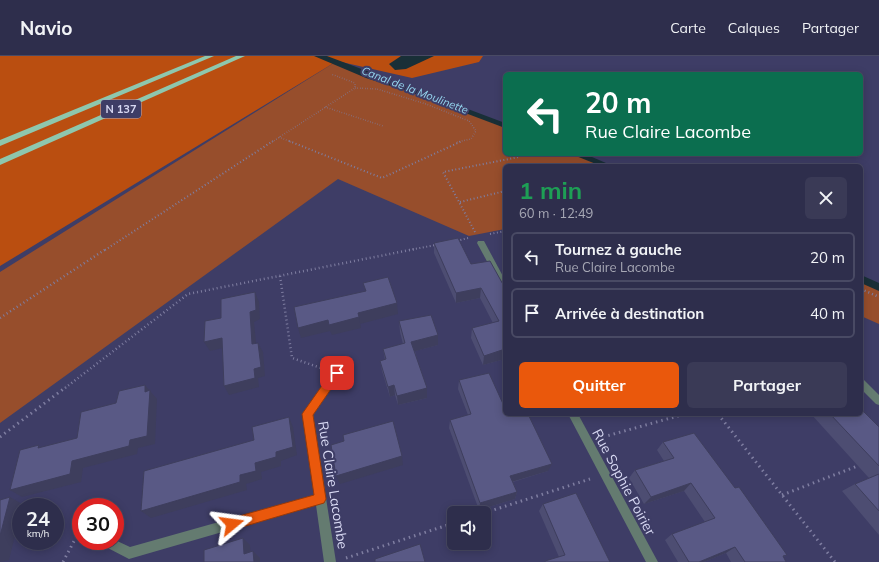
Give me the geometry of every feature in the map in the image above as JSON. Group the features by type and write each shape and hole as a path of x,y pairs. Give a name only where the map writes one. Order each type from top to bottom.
{"highway":[{"name":"N 137","path":"0,142 212,56"},
{"name":"N 137","path":"0,162 242,56"}],"street":[{"path":"479,240 503,283"},
{"name":"Rue Claire Lacombe","path":"335,561 320,499 308,414 337,373"},
{"path":"863,385 879,400"},
{"name":"Rue Sophie Poirier","path":"574,416 604,475 652,562"},
{"path":"123,550 129,553 320,499"}],"path":[{"path":"331,74 355,83 355,88"},
{"path":"0,318 325,107 355,88 377,89 426,104 469,121 476,131 471,139 456,142 382,178 279,137"},
{"path":"325,107 383,126"},
{"path":"479,240 443,172 519,157"},
{"path":"460,202 503,191"},
{"path":"455,241 479,240 503,232"},
{"path":"0,437 188,294 439,244"},
{"path":"280,276 292,358 337,373"},
{"path":"863,290 879,297"},
{"path":"587,442 678,416"},
{"path":"720,416 835,562"},
{"path":"782,495 864,464"},
{"path":"491,511 604,475"},
{"path":"335,561 447,525"},
{"path":"63,562 72,545"}],"shaded area":[{"path":"0,56 483,56 479,62 412,78 337,61 0,266"},
{"path":"337,61 503,123 503,156 584,156 603,164 503,164 503,229 469,236 338,179 0,423 0,272"},
{"path":"863,279 879,286 879,324 863,317"}],"water":[{"name":"Canal de la Moulinette","path":"314,56 327,56 503,122 503,127 415,94 366,78"},
{"path":"401,56 434,56 406,69 395,70 389,64"},
{"path":"576,156 590,156 608,164 596,164"},
{"path":"863,276 879,283 879,291 863,284"}],"building":[{"path":"458,238 471,264 490,261 503,284 503,350 484,356 472,328 499,321 481,288 456,293 434,243"},
{"path":"388,277 397,303 358,313 359,317 329,325 328,320 298,328 294,307 366,291 363,283"},
{"path":"255,292 256,310 250,312 252,344 258,343 261,367 254,369 255,378 224,386 222,338 204,342 205,321 221,318 221,299"},
{"path":"431,315 438,335 411,342 427,388 397,396 394,385 388,387 380,361 386,359 383,349 405,343 399,321"},
{"path":"489,373 503,404 503,416 529,416 552,464 510,476 517,492 480,503 450,420 471,414 459,380"},
{"path":"145,385 145,392 150,390 147,436 130,440 129,446 72,461 70,474 10,490 20,450 39,445 38,448 77,438 81,412 116,403 119,391"},
{"path":"863,411 879,427 879,466 832,416 863,416"},
{"path":"289,417 293,447 276,452 276,457 255,463 256,471 240,475 240,482 141,511 144,471 254,440 252,427"},
{"path":"393,421 402,456 336,476 331,445 344,441 343,435"},
{"path":"694,433 735,488 739,487 787,555 783,556 786,562 745,562 735,547 699,562 689,562 672,534 715,518 691,483 651,497 635,470 674,458 663,442"},
{"path":"879,474 879,511 855,484"},
{"path":"576,493 610,562 545,562 565,555 543,504"},
{"path":"10,497 0,536 0,500"},
{"path":"243,538 244,554 253,551 254,562 204,562 204,550"},
{"path":"420,544 425,562 375,562 375,559"}],"route":[{"path":"232,524 320,499 308,414 337,373"}]}
